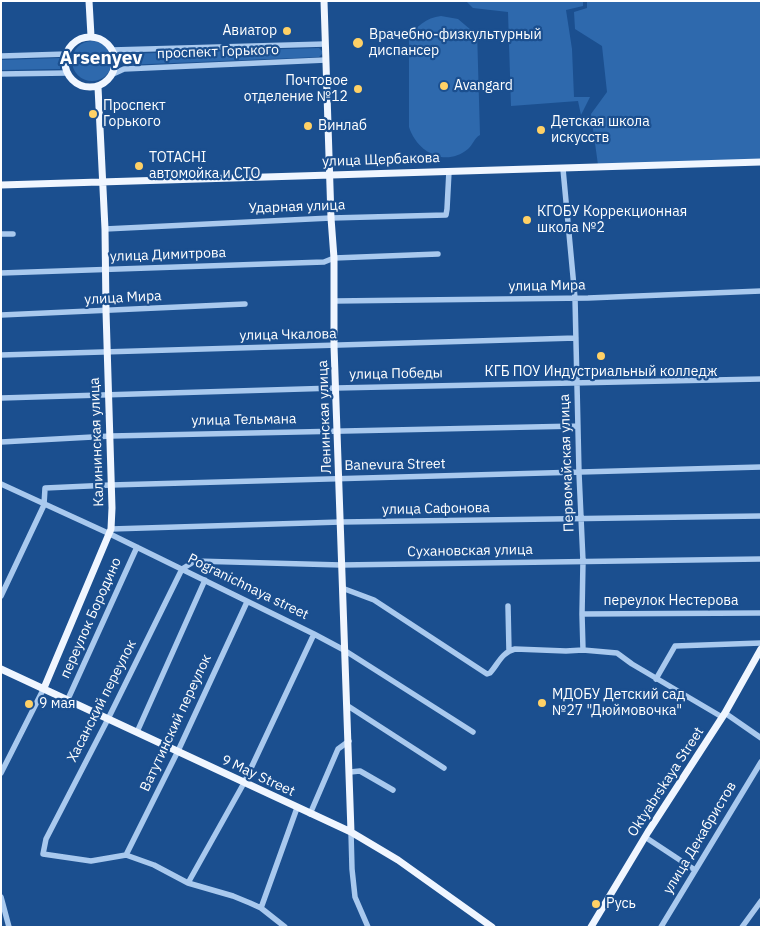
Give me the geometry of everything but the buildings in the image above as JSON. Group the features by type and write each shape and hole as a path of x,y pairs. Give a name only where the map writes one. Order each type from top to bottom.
{"main road":[{"path":"89,1 91,36"},
{"name":"Ленинская улица","path":"324,1 329,175 334,258 334,346 351,832"},
{"path":"98,87 80,85 74,82 67,73 65,64 66,54 76,42 91,36 109,44 115,56 116,65 113,74"},
{"name":"проспект Горького","path":"98,87 113,74"},
{"name":"Калининская улица","path":"44,688 110,531 112,508 111,436 105,228 98,87"},
{"name":"улица Щербакова","path":"1,184 761,162"},
{"name":"Oktyabrskaya Street","path":"591,927 645,837 723,715 761,649"},
{"name":"9 May Street","path":"1,669 351,832 398,860 492,927"}],"street":[{"name":"проспект Горького","path":"112,50 325,44"},
{"path":"1,56 66,54"},
{"name":"проспект Горького","path":"113,74 124,69 326,60"},
{"path":"1,74 67,73"},
{"name":"Первомайская улица","path":"563,169 575,298 583,561 583,650"},
{"name":"Ударная улица","path":"105,228 446,215 448,209 449,171"},
{"path":"1,234 13,234"},
{"name":"улица Димитрова","path":"1,273 324,262 334,258 438,254"},
{"name":"улица Мира","path":"334,301 575,298 761,291"},
{"name":"улица Мира","path":"1,315 106,312 245,304"},
{"name":"улица Чкалова","path":"1,355 576,338"},
{"name":"улица Победы","path":"1,398 336,388 761,379"},
{"name":"улица Тельмана","path":"1,442 111,436 578,426"},
{"name":"Banevura Street","path":"44,505 45,488 761,467"},
{"name":"Pogranichnaya street","path":"1,484 44,505 110,531 137,547 314,634 344,650 473,732"},
{"path":"1,596 44,505"},
{"name":"улица Сафонова","path":"110,531 341,522 761,516"},
{"name":"переулок Бородино","path":"68,700 137,547"},
{"name":"Сухановская улица","path":"182,568 195,561 341,566 761,559"},
{"name":"Хасанский переулок","path":"126,854 91,861 43,854 46,839 182,568"},
{"path":"137,732 205,580"},
{"path":"342,588 374,600 487,674 490,673 509,650 515,649 583,650 618,653 656,678 761,738"},
{"name":"Ватутинский переулок","path":"126,854 178,751 247,602"},
{"path":"508,606 509,650"},
{"name":"переулок Нестерова","path":"582,614 761,612"},
{"path":"188,883 244,783 314,634"},
{"path":"656,678 675,646 761,644"},
{"name":"Калининская улица","path":"1,773 44,688"},
{"path":"348,706 444,768"},
{"path":"310,814 338,749 349,741"},
{"name":"улица Декабристов","path":"661,927 761,762"},
{"path":"350,772 360,771 393,790"},
{"path":"261,908 297,808"},
{"path":"351,832 351,861 355,897 368,927"},
{"path":"645,837 695,870"},
{"path":"126,854 188,883 233,896 261,908 285,927"},
{"path":"1,897 9,927"},
{"path":"742,927 761,901"}],"shaded area":[{"path":"466,1 583,1 583,6 566,10 572,49 574,97 590,97 581,115 578,101 511,106 508,12 473,8"},
{"path":"587,1 761,1 761,161 598,165 591,114 607,92 602,46 575,29 574,12 587,8"},
{"name":"Avangard","path":"441,16 458,19 471,30 477,30 480,135 468,149 459,155 450,157 441,157 425,150 418,144 409,127 409,39 422,23"},
{"path":"92,41 106,47 112,61 106,75 92,81 78,75 72,61 78,47"},
{"path":"319,48 322,54 319,57 125,65 121,61 121,57 125,54"},
{"path":"60,58 60,69 1,70 1,60"}],"place":[{"name":"Авиатор","path":"287,31"},
{"name":"Врачебно-физкультурный диспансер","path":"358,43"},
{"name":"Avangard","path":"444,86"},
{"name":"Почтовое отделение №12","path":"358,89"},
{"name":"Проспект Горького","path":"93,114"},
{"name":"Винлаб","path":"308,126"},
{"name":"Детская школа искусств","path":"541,130"},
{"name":"TOTACHI автомойка и СТО","path":"139,166"},
{"name":"КГОБУ Коррекционная школа №2","path":"527,220"},
{"name":"КГБ ПОУ Индустриальный колледж","path":"601,356"},
{"name":"МДОБУ Детский сад №27 \"Дюймовочка\"","path":"542,703"},
{"name":"9 мая","path":"29,704"},
{"name":"Русь","path":"596,904"}],"district":[{"name":"Arsenyev","path":"101,59"}]}
